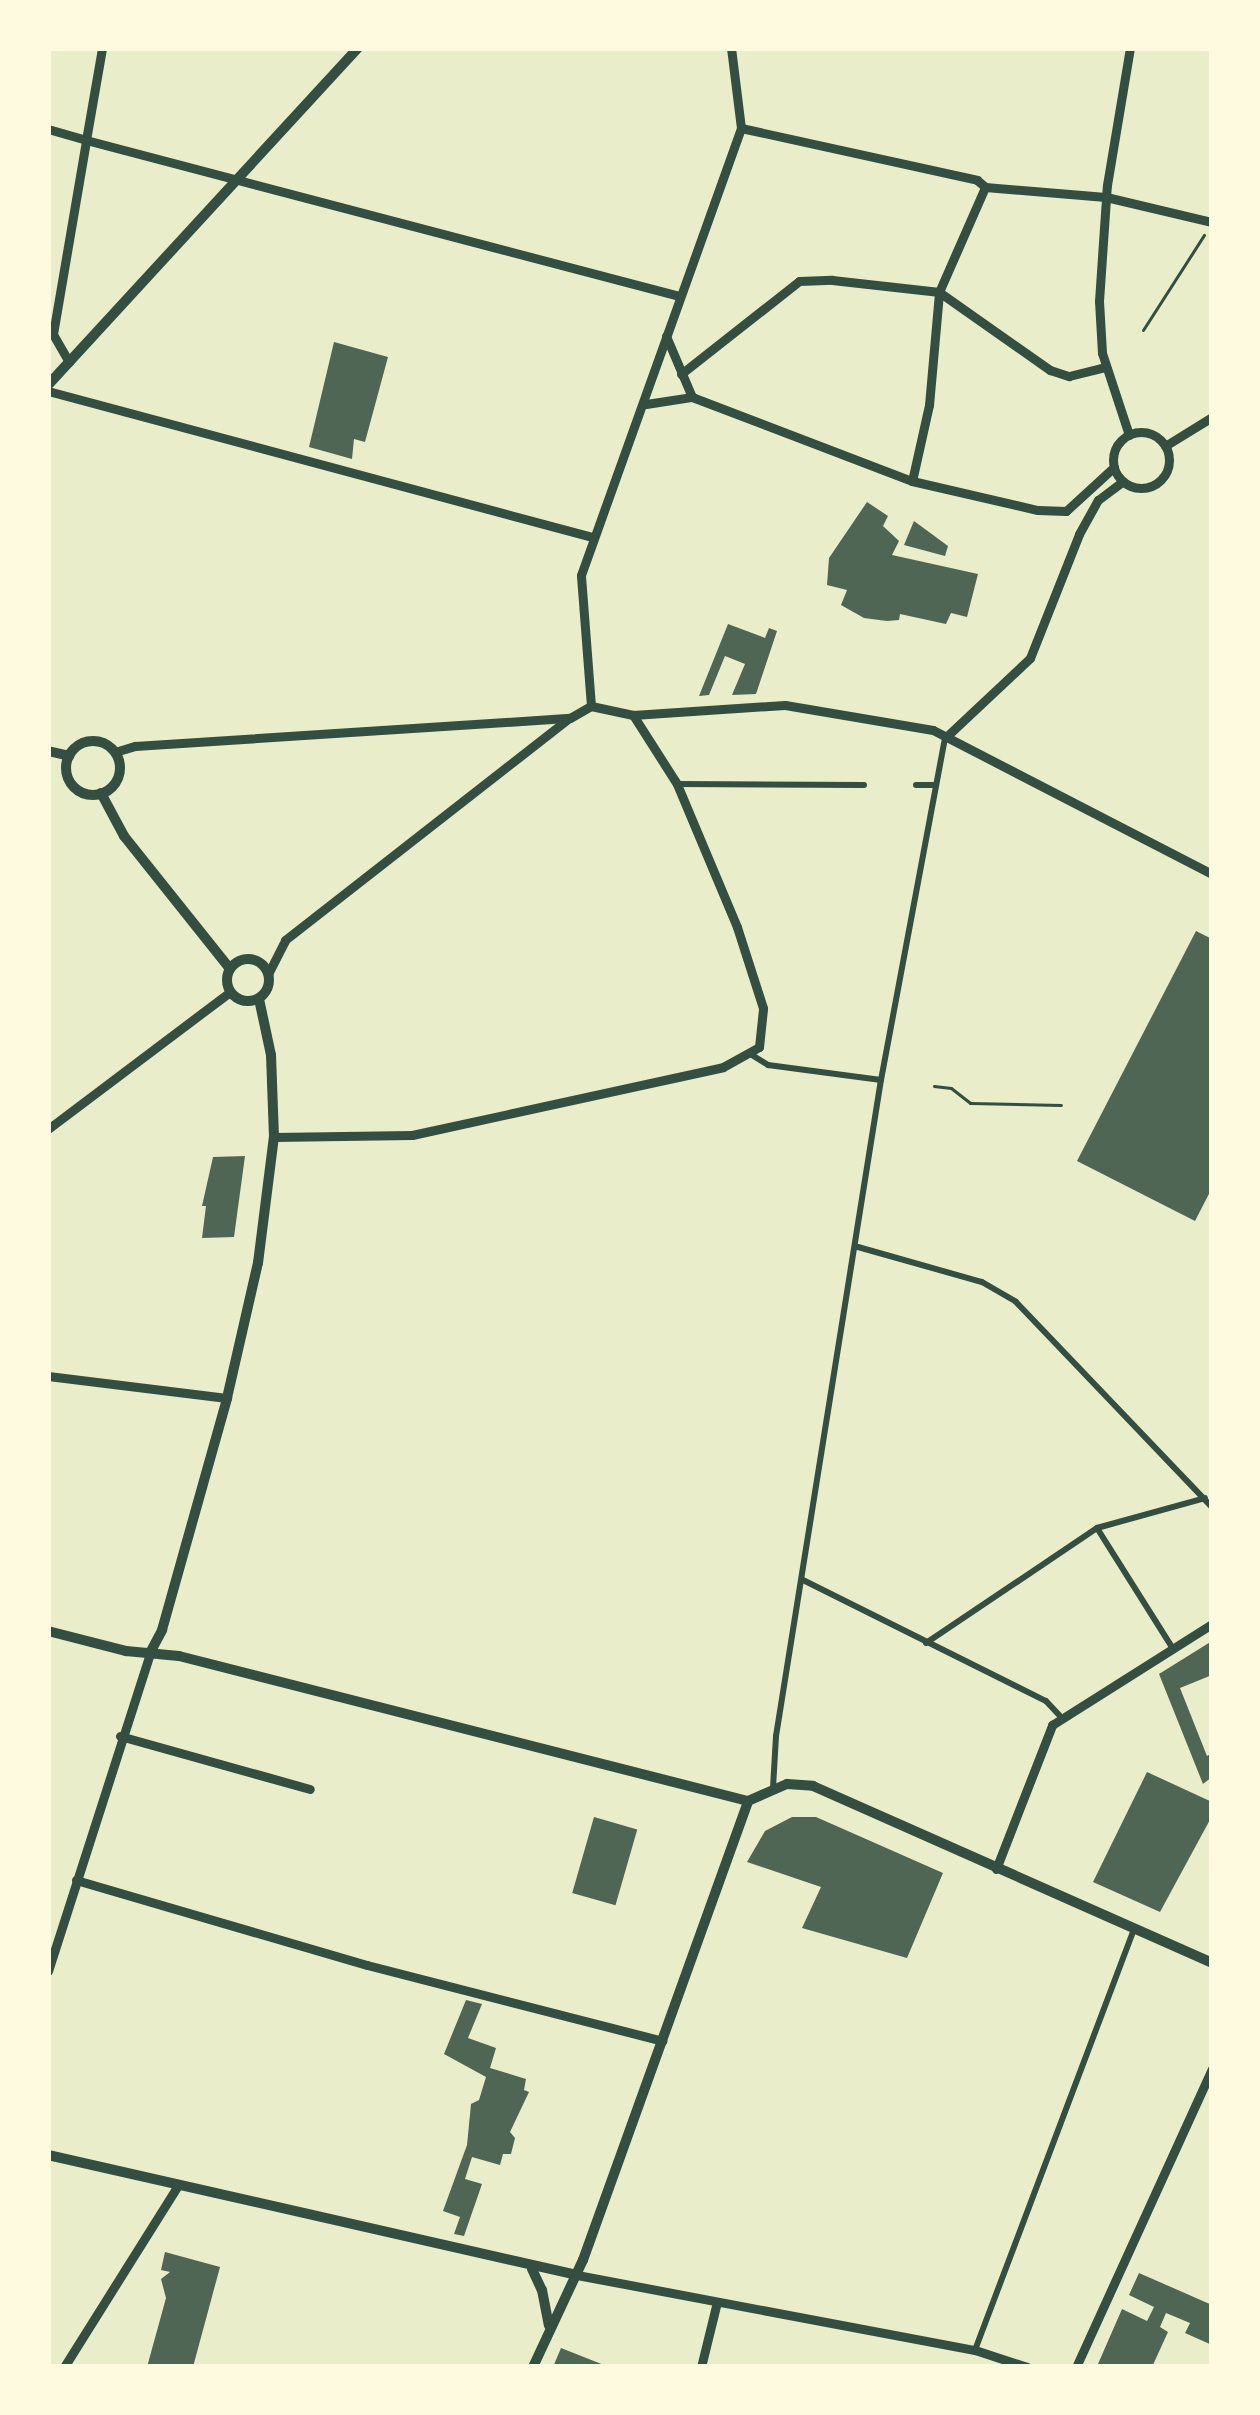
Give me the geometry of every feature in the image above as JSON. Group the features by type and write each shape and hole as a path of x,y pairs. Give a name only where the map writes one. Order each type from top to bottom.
{"street":[{"path":"69,362 53,334 102,48"},
{"path":"358,48 48,388 592,538"},
{"path":"591,706 580,584 628,431 646,404 679,296 741,128 731,48"},
{"path":"1130,48 1106,197 1099,301 1106,367 1130,435"},
{"path":"741,128 977,180 986,187 1106,197 1212,223"},
{"path":"48,129 212,177 235,178 679,296"},
{"path":"912,482 924,432 939,292 986,187"},
{"path":"681,374 799,281 939,292 1050,370 1069,376 1106,367"},
{"path":"666,335 692,397"},
{"path":"646,404 692,397 912,482 1037,510 1066,511 1114,467 1118,444 1130,435 1153,435 1166,446 1169,462 1157,483 1140,488 1123,481 1114,467"},
{"path":"1166,446 1212,417"},
{"path":"773,1788 776,1736 858,1247 881,1080 946,736 1030,658 1079,534 1098,500 1123,481"},
{"path":"1066,511 1079,534"},
{"path":"48,1971 120,1736 162,1630 254,1283 274,1137 271,1055 259,999 286,940 591,706 633,715 785,705 946,736 1212,874"},
{"path":"274,1137 412,1136 723,1066 752,1055 764,1033 763,1008 737,927 676,784 633,715"},
{"path":"115,752 134,746 570,718"},
{"path":"87,742 103,743 115,752 118,776 101,793 84,792 70,781 69,756 87,742"},
{"path":"48,751 69,756"},
{"path":"676,784 865,785"},
{"path":"916,785 934,785"},
{"path":"101,793 124,836 230,969 230,992"},
{"path":"230,969 254,960 268,974"},
{"path":"230,992 240,1000 259,999"},
{"path":"48,1129 230,992"},
{"path":"752,1055 768,1065 881,1080"},
{"path":"48,1107 59,1120"},
{"path":"858,1247 982,1282 1016,1302 1212,1507"},
{"path":"48,1376 227,1398"},
{"path":"926,1643 1097,1528 1204,1498"},
{"path":"1097,1528 1173,1648"},
{"path":"803,1580 1046,1701 1062,1718"},
{"path":"996,1869 1046,1733 1062,1718 1212,1624"},
{"path":"48,1631 126,1651 151,1651 748,1801 773,1788 800,1782 1212,1963"},
{"path":"120,1736 310,1789"},
{"path":"533,2367 577,2275 748,1801"},
{"path":"76,1880 367,1965 662,2042"},
{"path":"975,2350 1134,1929"},
{"path":"1076,2367 1212,2069"},
{"path":"48,2155 531,2269 975,2350 1027,2367"},
{"path":"64,2367 177,2187"},
{"path":"531,2269 542,2290 549,2329"},
{"path":"701,2367 717,2302"}],"path":[{"path":"1143,330 1212,223"},
{"path":"934,1086 951,1088 970,1103 1061,1105"}],"building":[{"path":"334,342 388,357 365,442 354,439 352,459 309,447"},
{"path":"867,502 888,516 883,526 899,541 892,555 978,574 967,617 951,613 946,624 900,614 899,620 887,621 864,618 841,605 847,590 827,585 829,558"},
{"path":"914,521 948,546 945,556 904,545"},
{"path":"728,624 765,638 769,628 777,631 756,694 732,695 745,664 725,656 709,695 699,696"},
{"path":"1196,931 1212,939 1212,1188 1195,1221 1077,1161"},
{"path":"245,1156 234,1237 202,1238 206,1206 202,1206 213,1157"},
{"path":"1212,1641 1212,1675 1180,1688 1207,1756 1212,1753 1212,1777 1203,1784 1159,1674"},
{"path":"1147,1772 1212,1802 1212,1816 1160,1912 1093,1882"},
{"path":"594,1817 637,1829 615,1905 572,1893"},
{"path":"792,1817 816,1817 943,1873 907,1958 802,1928 821,1887 747,1862 765,1831"},
{"path":"466,2000 482,2004 468,2038 496,2048 490,2068 526,2079 524,2090 529,2092 510,2132 515,2138 511,2154 503,2154 500,2165 472,2157 465,2179 482,2184 464,2236 454,2234 460,2217 443,2211 467,2145 471,2104 479,2100 486,2077 444,2054"},
{"path":"165,2252 220,2267 193,2367 147,2367 166,2298 161,2279 170,2272 161,2270"},
{"path":"1139,2273 1212,2305 1212,2345 1185,2333 1190,2323 1166,2313 1160,2327 1168,2332 1152,2367 1098,2364 1122,2309 1147,2321 1154,2307 1129,2295"},
{"path":"561,2348 609,2367 553,2367"}]}
